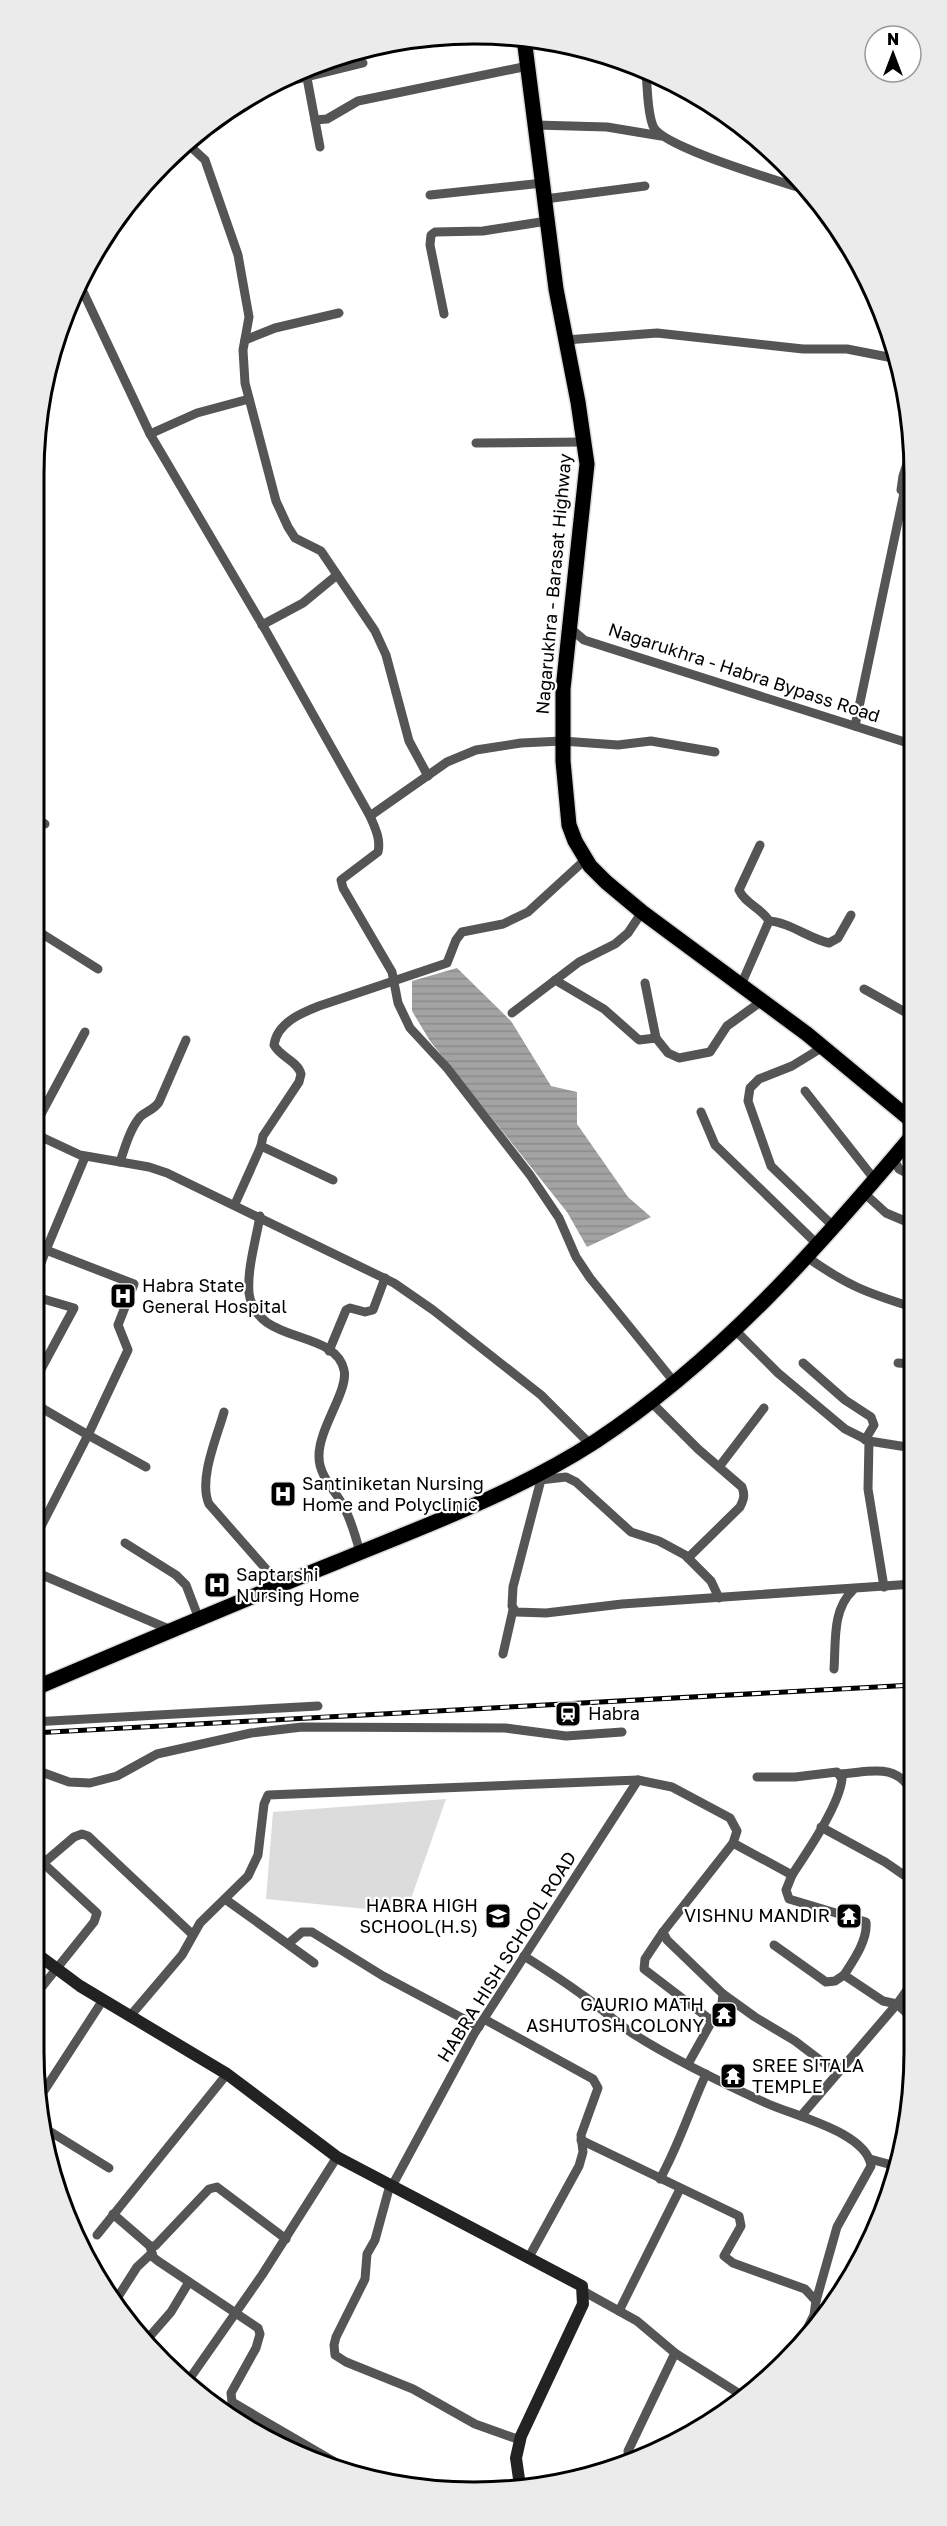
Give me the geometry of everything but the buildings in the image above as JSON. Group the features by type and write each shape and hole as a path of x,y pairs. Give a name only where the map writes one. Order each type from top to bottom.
{"main road":[{"name":"Nagarukhra - Barasat Highway","path":"525,46 548,221 587,464 563,689 562,741 569,825 586,860 606,882 642,912 762,1000 904,1114"},
{"path":"44,1684 542,1476 591,1444 675,1383 807,1257 904,1145"},
{"path":"44,1960 103,2000 227,2074 337,2157 582,2286 583,2304 520,2440 516,2458 519,2480"}],"street":[{"path":"302,79 363,63"},
{"path":"315,120 327,119 358,100 528,66"},
{"path":"307,78 320,147"},
{"path":"647,80 653,126 663,137"},
{"path":"535,125 607,127 663,137 690,150 793,185"},
{"path":"192,148 205,160 238,255 249,317 243,350 245,383 276,501 288,527 296,538 321,551 375,631 386,655 409,741 428,776"},
{"path":"430,195 543,183"},
{"path":"545,199 645,186"},
{"path":"444,314 430,244 431,235 435,232 483,231 548,221"},
{"path":"84,292 150,434 370,816 380,845 378,852 341,880 343,888 392,972 398,1003 410,1028 447,1068 515,1156 559,1218 576,1257 590,1278 675,1383"},
{"path":"245,340 275,328 339,313"},
{"path":"566,340 657,333 803,349 848,349 887,357"},
{"path":"150,434 197,413 249,399"},
{"path":"476,443 584,442"},
{"path":"904,475 901,485 901,490 904,492"},
{"path":"855,726 904,507"},
{"path":"262,625 303,603 337,575"},
{"path":"569,635 584,640"},
{"name":"Nagarukhra - Habra Bypass Road","path":"569,635 904,742"},
{"path":"370,816 458,756 476,750 521,743 562,741 618,745 651,741 715,752"},
{"path":"760,845 739,890 742,897 762,912 769,921 777,922 806,936 829,943 838,938 851,915"},
{"path":"235,1204 261,1146 263,1136 299,1082 301,1074 297,1065 277,1051 274,1045 279,1031 300,1014 447,963 456,940 462,932 503,924 528,912 586,860"},
{"path":"512,1013 579,962 622,938 642,912"},
{"path":"741,985 769,921"},
{"path":"44,935 98,969"},
{"path":"555,980 604,1009 639,1040 656,1038"},
{"path":"645,983 656,1038 668,1053 679,1058 710,1052 727,1026 762,1000"},
{"path":"864,989 904,1012"},
{"path":"44,1110 85,1032"},
{"path":"120,1162 129,1137 141,1116 154,1109 159,1102 186,1040"},
{"path":"822,1047 792,1066 759,1079 750,1088 748,1101 771,1166 834,1227"},
{"path":"805,1091 875,1180"},
{"path":"701,1112 715,1145 818,1245"},
{"path":"44,1136 85,1157 167,1173 385,1278 433,1310 515,1374 541,1395 591,1444"},
{"path":"261,1146 333,1180"},
{"path":"44,1255 85,1157"},
{"path":"893,1158 899,1169 904,1172"},
{"path":"864,1193 886,1213 904,1221"},
{"path":"260,1216 250,1277 252,1303 257,1312 273,1328 321,1345 341,1361 345,1371 322,1434 319,1459 322,1473 346,1512 360,1552"},
{"path":"44,1521 128,1350 118,1325 134,1284 46,1250"},
{"path":"807,1257 834,1276 862,1291 904,1304"},
{"path":"330,1351 346,1310 350,1308 365,1312 373,1310 385,1278"},
{"path":"44,1299 74,1308 44,1364"},
{"path":"734,1329 778,1373 845,1429 867,1440 904,1446"},
{"path":"803,1363 845,1400 871,1417 874,1425 867,1440 868,1489 884,1587"},
{"path":"898,1363 904,1363"},
{"path":"651,1402 698,1449 742,1487 743,1501 688,1558"},
{"path":"719,1467 764,1407"},
{"path":"44,1409 146,1467"},
{"path":"224,1412 204,1481 205,1496 209,1504 280,1585"},
{"path":"503,1654 513,1610 513,1587 542,1476 569,1478 630,1532 659,1541 688,1558 711,1581 720,1598"},
{"path":"125,1543 176,1575 186,1585 199,1619"},
{"path":"44,1576 172,1630"},
{"path":"513,1610 530,1614 546,1613 622,1604 904,1585"},
{"path":"834,1669 838,1609 845,1597 853,1590"},
{"path":"44,1721 318,1706"},
{"path":"44,1773 69,1782 90,1783 117,1776 157,1754 251,1733 302,1727 505,1728 566,1736 622,1732"},
{"path":"757,1777 881,1772 896,1773 904,1780"},
{"path":"774,1945 826,1982 835,1981 844,1975 867,1928 866,1922 789,1899 786,1890 792,1875 841,1788 840,1774"},
{"path":"131,2016 182,1955 200,1923 248,1876 255,1863 264,1804 268,1795 638,1780 667,1784 730,1818 737,1831 733,1843 663,1932 645,1959 644,1969 712,2021"},
{"name":"HABRA HISH SCHOOL ROAD","path":"520,2440 475,2424 413,2389 346,2362 335,2355 333,2345 365,2279 367,2254 375,2240 391,2185 481,2023 638,1780"},
{"path":"821,1827 885,1862 904,1875"},
{"path":"44,1862 74,1837 82,1834 88,1836 192,1934"},
{"path":"733,1843 792,1875"},
{"path":"44,1864 97,1913 94,1922 44,1983"},
{"path":"225,1899 314,1964"},
{"path":"288,1944 302,1932 312,1932 383,1976 596,2082 597,2093 581,2140 583,2152 579,2166 528,2257"},
{"path":"663,1932 667,1940 723,1994 795,2041 837,2073"},
{"path":"524,1956 583,1995 630,2031 688,2064 768,2104 849,2138 862,2147 870,2159 869,2174 837,2228 814,2316"},
{"path":"844,1975 883,2001 897,2004 904,2011"},
{"path":"688,2064 723,2001 723,1994"},
{"path":"801,2116 904,1994"},
{"path":"45,2089 103,2000"},
{"path":"97,2235 227,2074"},
{"path":"660,2179 677,2148 693,2102 706,2074"},
{"path":"51,2132 109,2168"},
{"path":"581,2140 739,2216 741,2226 724,2252 726,2260 805,2289 816,2301"},
{"path":"191,2377 286,2239 337,2157"},
{"path":"870,2159 889,2164"},
{"path":"119,2296 151,2249 163,2241 213,2187 221,2188 243,2208 286,2239"},
{"path":"619,2311 680,2189"},
{"path":"113,2214 151,2249 158,2261 255,2325 260,2334 256,2348 231,2393 232,2402 323,2455"},
{"path":"150,2336 171,2312 189,2282"},
{"path":"584,2291 637,2321 675,2353 737,2392"},
{"path":"628,2454 675,2353"},
{"path":"288,2440 291,2437"}],"shaded area":[{"path":"457,968 511,1021 551,1086 577,1092 577,1124 628,1197 651,1217 587,1247 567,1212 430,1041 412,1011 412,981"},
{"path":"446,1799 406,1913 266,1899 273,1812"}],"railway":[{"path":"44,1732 904,1685"}],"place":[{"name":"Habra State General Hospital","path":"123,1296"},
{"name":"Santiniketan Nursing Home and Polyclinic","path":"283,1494"},
{"name":"Saptarshi Nursing Home","path":"217,1585"},
{"name":"Habra","path":"568,1714"},
{"name":"HABRA HIGH SCHOOL(H.S)","path":"498,1916"},
{"name":"VISHNU MANDIR","path":"849,1916"},
{"name":"GAURIO MATH ASHUTOSH COLONY","path":"724,2015"},
{"name":"SREE SITALA TEMPLE","path":"733,2076"}]}
